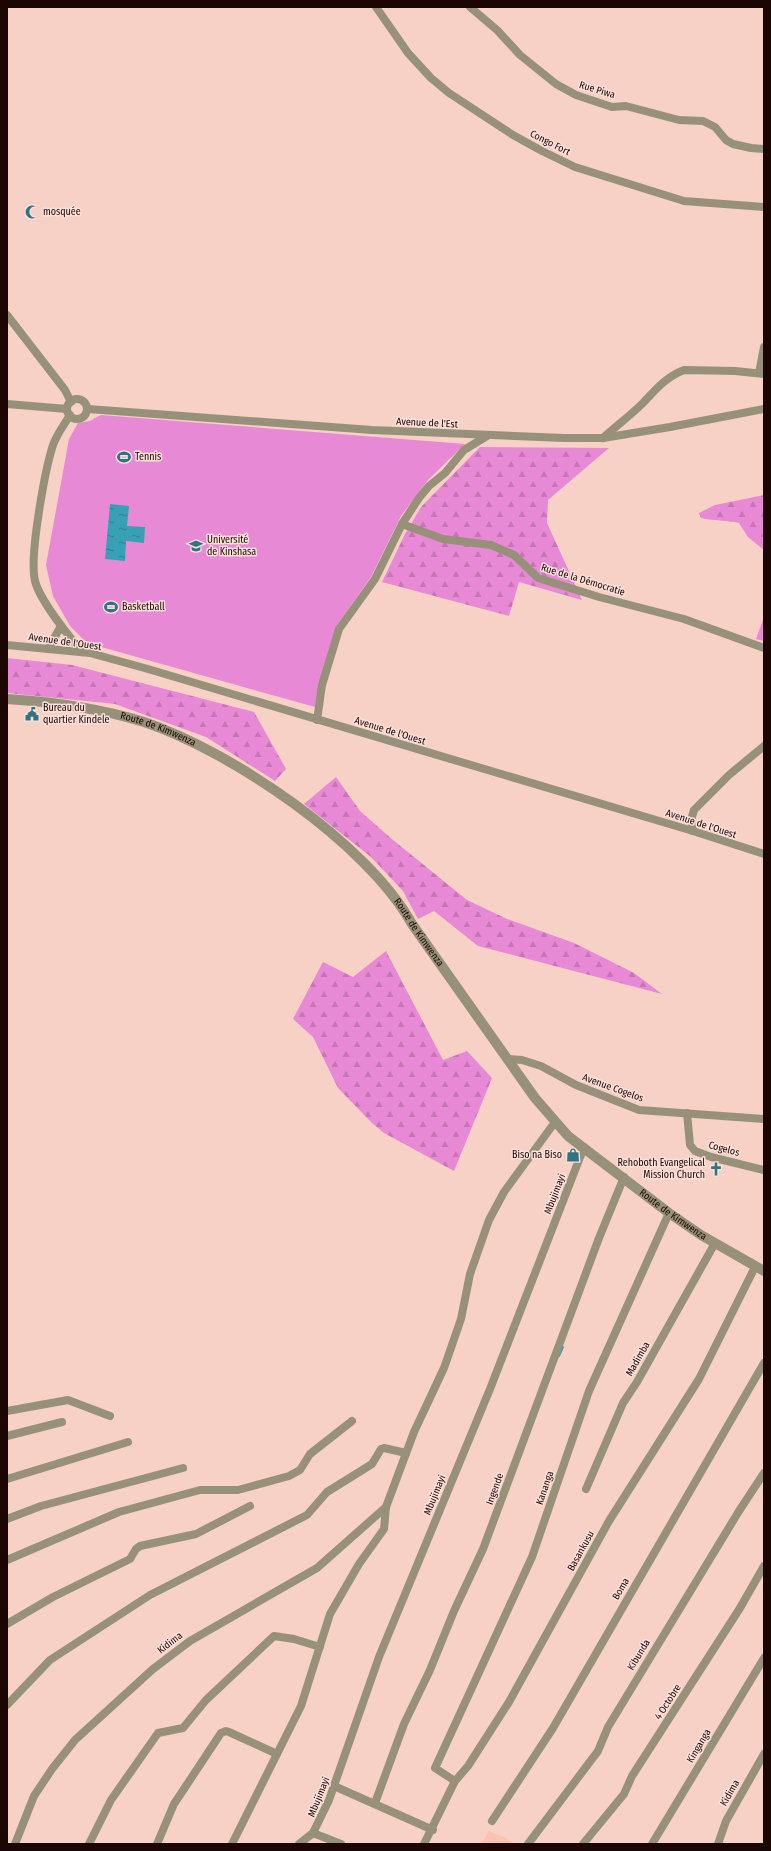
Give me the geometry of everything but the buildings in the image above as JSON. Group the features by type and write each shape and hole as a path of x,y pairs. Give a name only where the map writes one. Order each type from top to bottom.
{"street":[{"name":"Congo Fort","path":"376,7 408,53 431,78 449,93 513,135 542,151 575,167 684,201 764,207"},
{"name":"Rue Piwa","path":"470,7 497,30 520,54 556,84 576,95 612,107 626,106 679,120 702,121 715,127 726,140 733,144 764,149"},
{"path":"7,315 65,390 69,409 75,419 82,418 88,409"},
{"path":"603,438 643,402 662,382 679,372 684,370 706,370 762,374 764,347"},
{"name":"Avenue de l'Est","path":"69,409 74,399 81,399 86,404 88,409 372,430 488,436 603,438 764,409"},
{"path":"7,404 69,409"},
{"path":"69,409 53,444 42,497 34,551 35,579 61,626 82,652"},
{"path":"317,720 322,685 337,633 374,579 402,524 418,498 429,486 445,473 464,450 488,436"},
{"name":"Rue de la Démocratie","path":"402,524 443,539 491,545 514,555 538,578 599,597 684,619 764,648"},
{"path":"48,649 61,626"},
{"name":"Avenue de l'Ouest","path":"7,645 82,652 148,669 693,831 764,854"},
{"name":"Route de Kimwenza","path":"7,699 97,709 163,729 216,754 254,777 303,811 344,844 392,894 535,1098 568,1136 669,1213 759,1269"},
{"path":"693,831 691,820 694,810 729,775 764,746"},
{"name":"Avenue Cogelos","path":"508,1059 522,1060 541,1066 576,1086 639,1110 764,1119"},
{"name":"Cogelos","path":"687,1113 690,1145 696,1151 712,1157 764,1170"},
{"path":"232,1844 301,1706 330,1614 359,1564 384,1529 386,1507 406,1454 444,1368 461,1319 470,1274 489,1220 504,1192 556,1122"},
{"name":"Mbujimayi","path":"299,1844 313,1833 334,1786 379,1657 490,1389 584,1147"},
{"name":"Ingende","path":"375,1803 404,1724 430,1670 454,1611 483,1549 597,1245 624,1178"},
{"name":"Kananga","path":"455,1781 435,1768 532,1557 597,1371 669,1213"},
{"name":"Madimba","path":"586,1489 623,1403 637,1382 715,1243"},
{"name":"Basankusu","path":"424,1844 455,1781 468,1766 509,1702 609,1521 699,1379 759,1269"},
{"name":"Boma","path":"492,1821 553,1728 764,1363"},
{"path":"7,1411 68,1400 110,1416"},
{"path":"7,1560 119,1512 200,1490 238,1490 289,1476 300,1470 310,1454 352,1421"},
{"path":"7,1436 62,1422"},
{"path":"7,1479 128,1442"},
{"path":"7,1705 50,1660 150,1595 307,1515 327,1492 372,1464 381,1449 384,1448 406,1454"},
{"path":"7,1519 41,1506 183,1468"},
{"name":"Kibunda","path":"528,1844 598,1751 608,1727 739,1511 764,1473"},
{"path":"7,1624 53,1597 130,1559 136,1549 140,1546 199,1532 250,1506"},
{"name":"Kidima","path":"15,1844 34,1796 52,1769 75,1740 153,1669 192,1639 317,1568 386,1507"},
{"name":"4 Octobre","path":"583,1844 624,1794 632,1776 740,1608 764,1566"},
{"path":"89,1844 111,1800 158,1733 183,1728 206,1700 274,1636 294,1639 320,1647"},
{"name":"Kinganga","path":"652,1844 764,1658"},
{"path":"157,1844 174,1804 221,1733 226,1731 229,1732 277,1754"},
{"name":"Kidima","path":"718,1844 726,1821 764,1754"},
{"path":"334,1786 375,1803 432,1830"},
{"path":"313,1833 342,1844"}],"shaded area":[{"path":"489,1831 506,1838 513,1844 481,1844"}],"green space":[{"name":"Université de Kinshasa","path":"101,415 465,444 428,480 401,516 371,577 337,625 328,652 315,707 87,643 70,626 53,596 46,565 69,439 78,423 90,421"},
{"path":"480,447 609,448 548,500 547,523 582,600 519,582 509,616 382,582 405,534 421,507"},
{"path":"764,495 764,550 748,537 739,523 701,518 699,513 715,505"},
{"path":"764,617 764,641 756,639"},
{"path":"7,658 72,665 254,712 286,769 275,781 206,737 115,704 7,693"},
{"path":"336,777 360,811 467,900 507,919 574,943 634,973 662,994 478,946 434,911 418,919 403,891 371,857 304,804"},
{"path":"386,951 443,1060 467,1051 492,1078 454,1171 384,1133 372,1123 338,1088 313,1037 293,1019 323,962 353,977"}],"water":[{"path":"110,504 129,506 127,526 145,527 144,543 126,541 125,561 105,559"}],"waterway":[{"path":"559,1356 563,1347"}],"place":[{"name":"mosquée","path":"32,212"},
{"name":"Tennis","path":"124,457"},
{"name":"Université de Kinshasa","path":"196,546"},
{"name":"Basketball","path":"111,607"},
{"name":"Bureau du quartier Kindele","path":"32,714"},
{"name":"Biso na Biso","path":"573,1155"},
{"name":"Rehoboth Evangelical Mission Church","path":"716,1169"}]}
